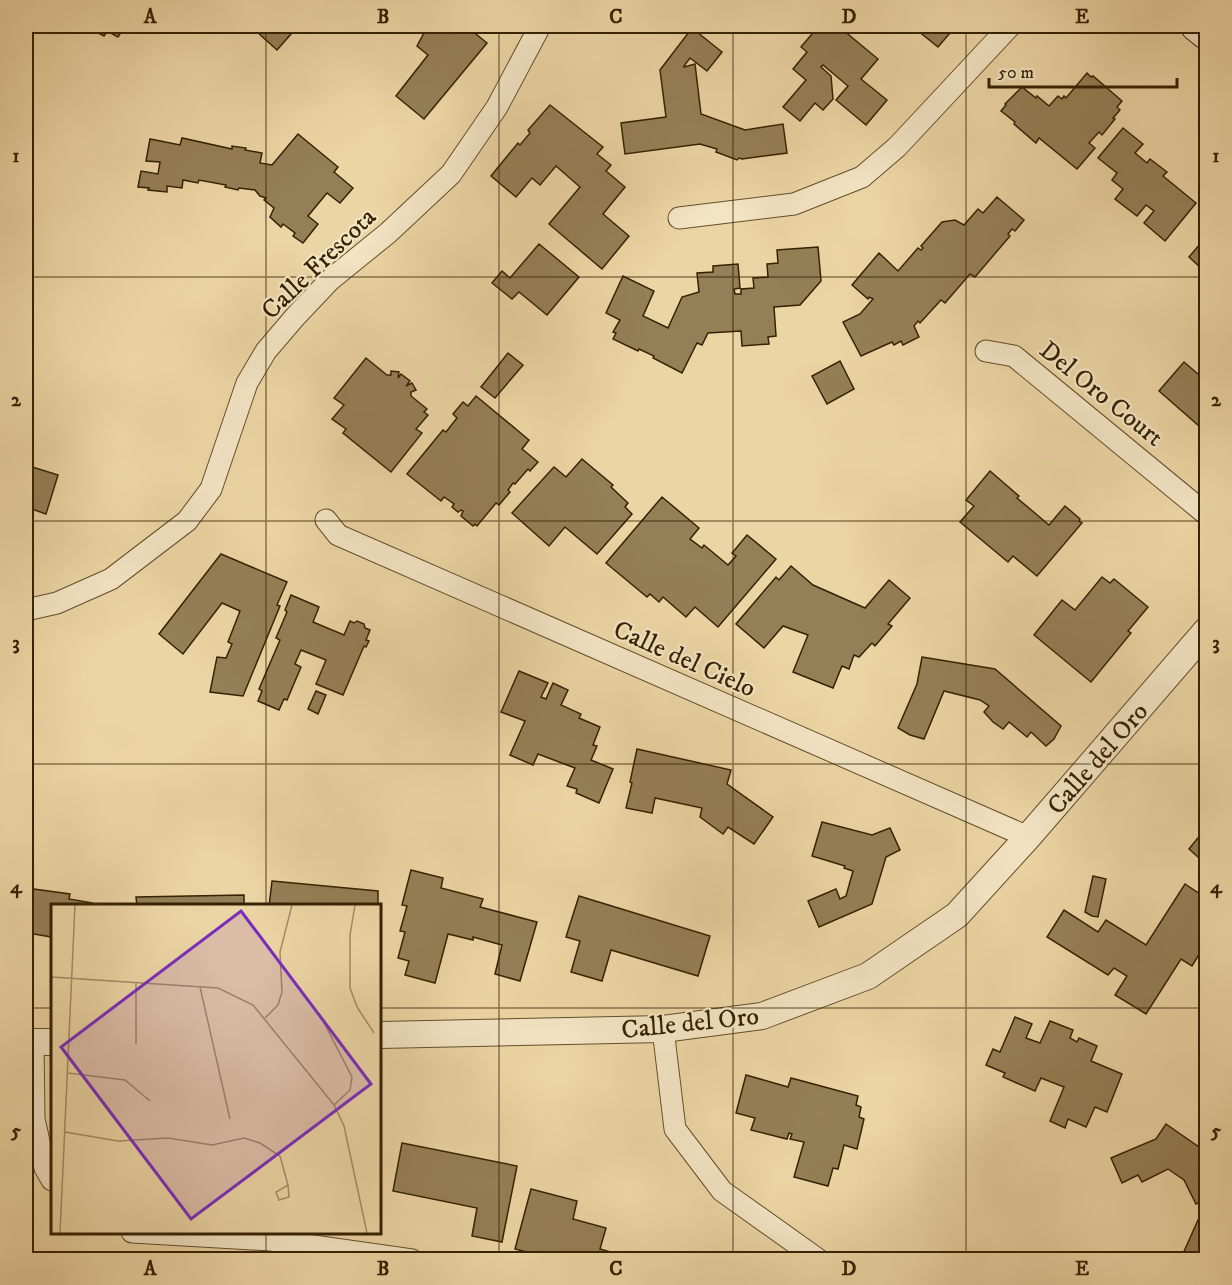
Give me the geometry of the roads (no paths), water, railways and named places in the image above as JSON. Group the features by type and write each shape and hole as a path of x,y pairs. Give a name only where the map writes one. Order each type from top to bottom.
{"main road":[{"path":"1196,26 1206,34"}],"street":[{"name":"Calle Frescota","path":"26,610 57,603 111,579 188,521 211,489 247,383 266,351 330,280 388,232 451,174 497,107 540,26"},
{"path":"679,218 794,204 862,177 897,147 1010,26"},
{"name":"Del Oro Court","path":"986,351 1014,356 1206,514"},
{"name":"Calle del Cielo","path":"326,520 338,535 1028,837"},
{"name":"Calle del Oro","path":"381,1035 663,1029 762,1016 868,976 957,915 1028,837 1206,631"},
{"path":"663,1029 675,1129 722,1191 819,1260"},
{"path":"37,1042 34,1119 45,1168 51,1178"},
{"path":"152,1234 272,1240 412,1260"}]}
